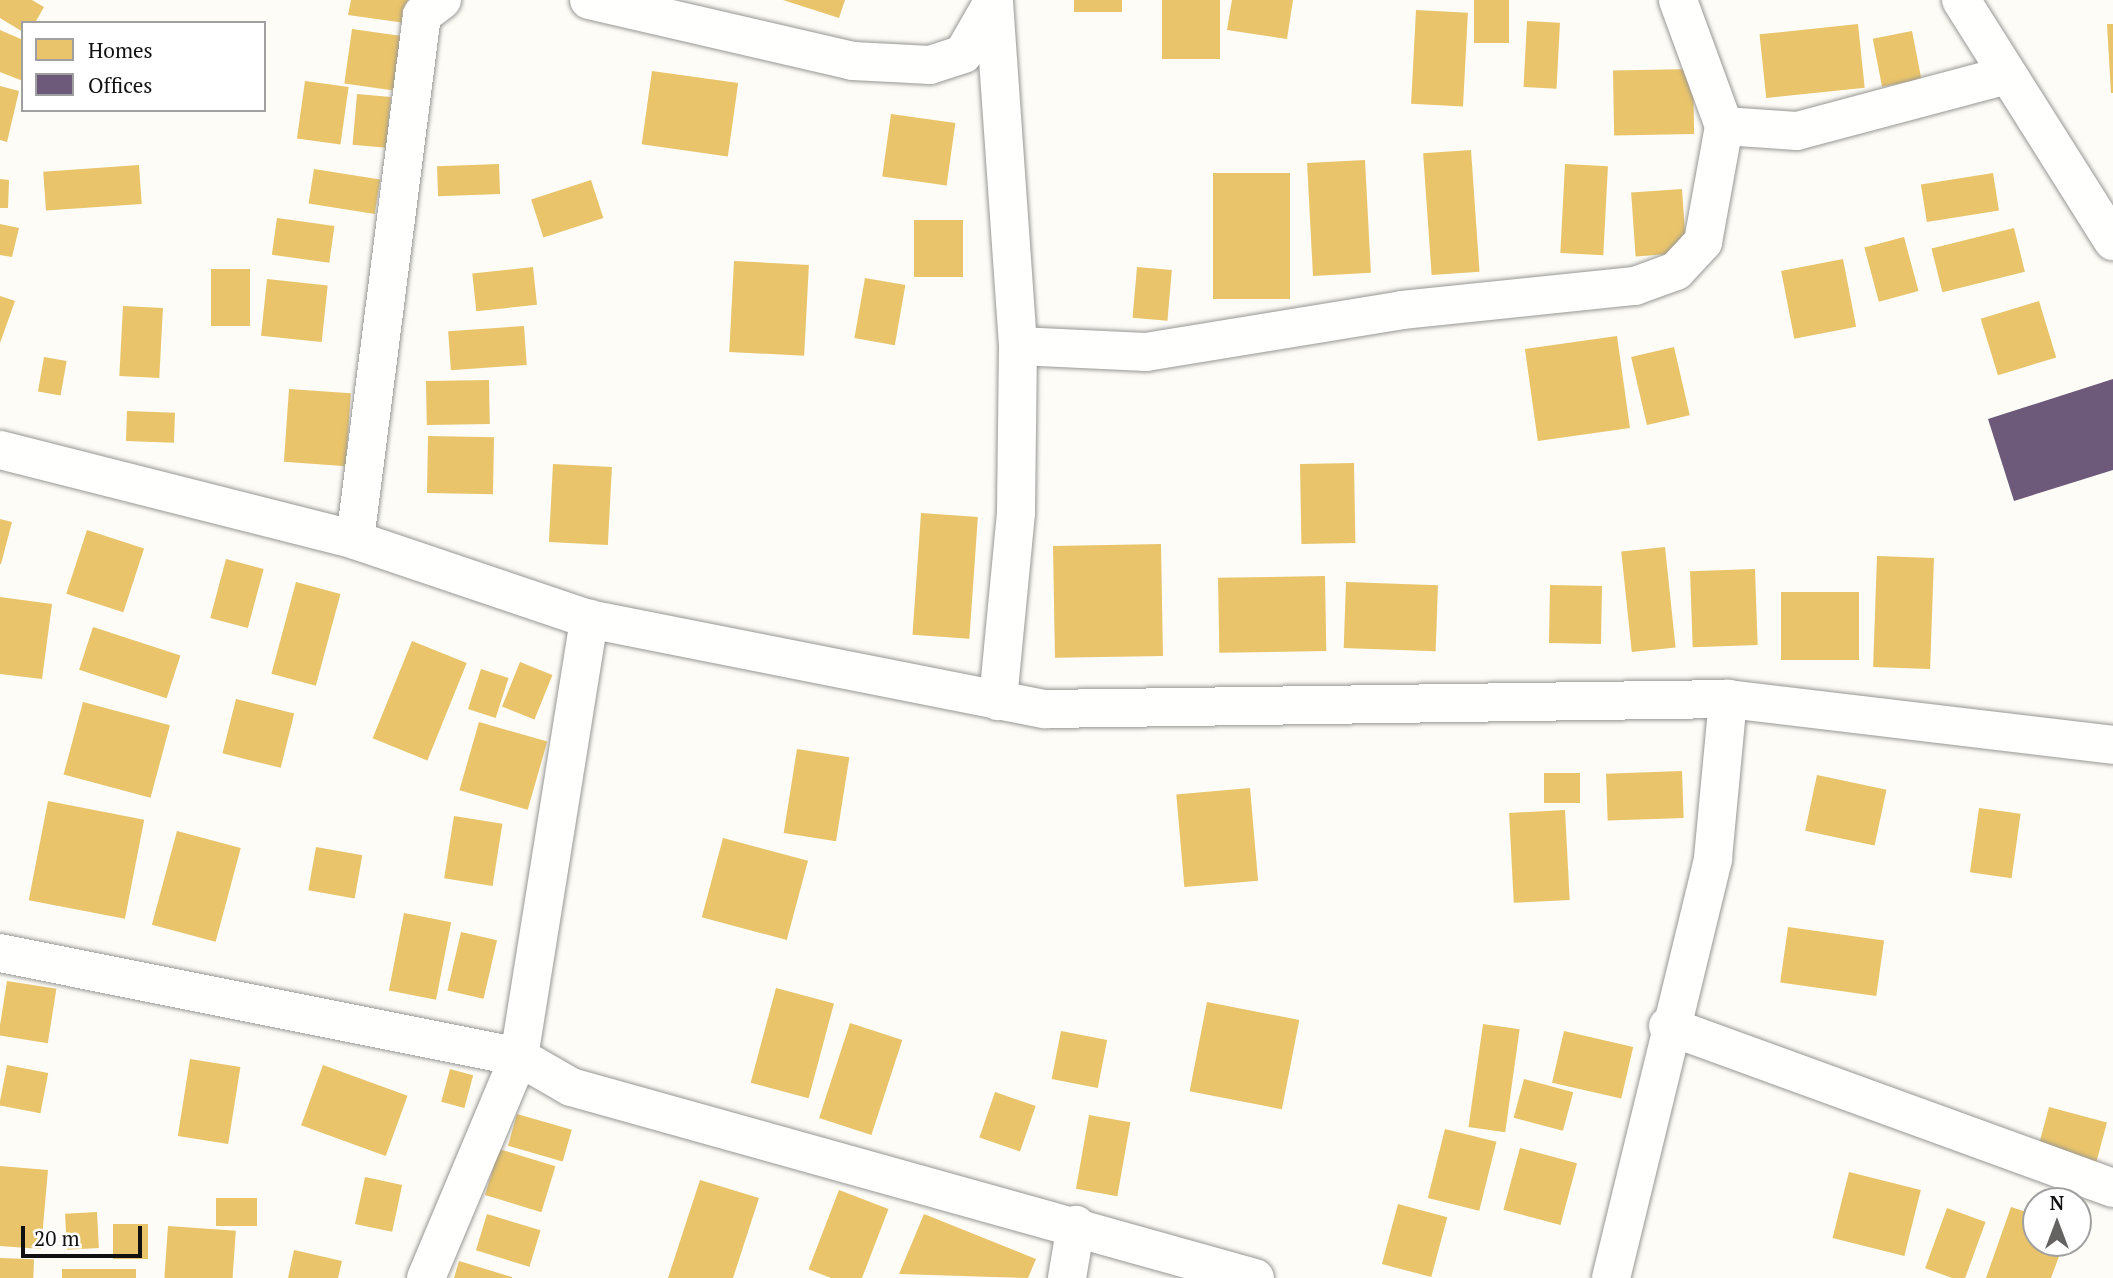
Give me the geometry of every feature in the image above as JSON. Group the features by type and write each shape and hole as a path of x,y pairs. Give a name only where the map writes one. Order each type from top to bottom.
{"street":[{"path":"355,540 422,15 442,0"},
{"path":"589,0 853,61 930,65 962,54 994,1"},
{"path":"1018,346 1146,352 1402,310 1635,286 1676,271 1703,242 1724,126 1678,0"},
{"path":"1961,0 2113,241"},
{"path":"994,1 1018,346 1016,513 998,701"},
{"path":"1724,126 1797,131 2007,75"},
{"path":"0,450 355,540 590,619 1045,709 1728,699 2113,745"},
{"path":"426,1278 519,1057 590,619"},
{"path":"1611,1278 1668,1026 1713,858 1728,699"},
{"path":"0,953 519,1057 571,1087 1076,1225 1255,1278"},
{"path":"1668,1026 2113,1188"},
{"path":"1067,1278 1076,1225"}],"building: Homes":[{"path":"0,0 32,0 44,7 36,21 21,21 21,31 0,18"},
{"path":"351,0 408,0 405,23 348,15"},
{"path":"783,0 845,0 839,18"},
{"path":"1074,0 1122,0 1122,12 1074,12"},
{"path":"1162,0 1220,0 1220,59 1162,59"},
{"path":"1232,0 1293,0 1287,39 1227,30"},
{"path":"1474,0 1509,0 1509,43 1474,43"},
{"path":"1416,10 1468,13 1463,107 1411,104"},
{"path":"1527,21 1560,23 1557,89 1524,87"},
{"path":"1858,24 1865,88 1766,98 1760,34"},
{"path":"2107,24 2113,24 2113,93 2111,93"},
{"path":"352,29 402,36 394,90 344,83"},
{"path":"0,30 21,39 21,80 0,72"},
{"path":"1912,31 1921,79 1882,87 1873,39"},
{"path":"1693,69 1694,134 1614,135 1613,70"},
{"path":"652,71 738,83 728,156 642,144"},
{"path":"305,81 349,87 340,145 297,138"},
{"path":"0,86 19,91 7,142 0,140"},
{"path":"357,94 391,97 386,148 353,145"},
{"path":"891,114 955,123 947,185 882,176"},
{"path":"1471,150 1480,272 1432,275 1423,153"},
{"path":"1365,160 1371,273 1313,276 1307,163"},
{"path":"499,164 500,194 438,196 437,166"},
{"path":"1565,164 1608,166 1603,255 1560,253"},
{"path":"139,165 142,204 46,211 43,172"},
{"path":"314,169 380,179 375,214 309,204"},
{"path":"1213,173 1290,173 1290,299 1213,299"},
{"path":"1993,173 1999,211 1927,222 1921,184"},
{"path":"0,179 9,180 8,208 0,208"},
{"path":"591,180 603,218 543,238 531,199"},
{"path":"1682,189 1686,253 1636,256 1631,193"},
{"path":"277,218 334,226 329,263 272,255"},
{"path":"914,220 963,220 963,277 914,277"},
{"path":"0,224 19,228 12,257 0,255"},
{"path":"2014,228 2025,272 1942,292 1932,249"},
{"path":"1904,237 1918,291 1879,302 1864,248"},
{"path":"1843,259 1856,327 1794,339 1781,271"},
{"path":"734,261 809,265 804,356 729,352"},
{"path":"533,267 537,305 476,311 472,273"},
{"path":"1137,267 1172,270 1167,321 1133,318"},
{"path":"211,269 250,269 250,326 211,326"},
{"path":"865,278 905,285 895,345 854,338"},
{"path":"267,279 328,285 322,342 261,336"},
{"path":"0,296 15,301 0,343"},
{"path":"2039,301 2056,357 1998,375 1981,319"},
{"path":"123,306 163,308 159,378 119,376"},
{"path":"524,326 527,365 451,370 448,331"},
{"path":"1617,336 1630,428 1538,441 1525,349"},
{"path":"1674,347 1690,415 1647,425 1631,357"},
{"path":"44,357 67,361 61,395 38,391"},
{"path":"489,380 490,424 427,425 426,381"},
{"path":"289,389 351,393 346,466 284,462"},
{"path":"127,411 175,413 174,443 126,441"},
{"path":"428,436 494,437 493,494 427,493"},
{"path":"1354,463 1355,543 1301,544 1300,464"},
{"path":"553,464 612,467 608,545 549,542"},
{"path":"921,513 978,517 969,639 912,635"},
{"path":"0,519 12,522 1,564 0,564"},
{"path":"87,530 144,549 123,612 66,594"},
{"path":"1161,544 1163,656 1055,658 1053,546"},
{"path":"1665,547 1676,647 1632,652 1621,552"},
{"path":"1877,556 1934,558 1930,669 1873,667"},
{"path":"226,559 264,569 248,628 210,618"},
{"path":"1755,569 1758,645 1693,647 1690,571"},
{"path":"1325,576 1326,651 1219,653 1218,578"},
{"path":"296,582 340,594 316,686 271,674"},
{"path":"1346,582 1438,585 1436,651 1344,648"},
{"path":"1550,585 1602,586 1601,644 1549,643"},
{"path":"1781,592 1859,592 1859,660 1781,660"},
{"path":"0,597 52,604 42,679 0,674"},
{"path":"93,627 180,655 167,698 79,670"},
{"path":"412,641 467,663 427,760 373,738"},
{"path":"520,662 552,675 534,720 502,707"},
{"path":"481,669 509,678 496,718 468,709"},
{"path":"236,699 294,714 281,768 222,753"},
{"path":"83,702 170,725 151,798 64,774"},
{"path":"479,722 547,742 528,810 459,790"},
{"path":"797,749 849,757 836,841 784,833"},
{"path":"1682,771 1684,818 1608,821 1606,774"},
{"path":"1544,773 1580,773 1580,803 1544,803"},
{"path":"1817,775 1886,790 1875,846 1805,831"},
{"path":"1250,788 1258,881 1184,887 1176,794"},
{"path":"48,801 144,820 125,919 29,900"},
{"path":"1979,808 2021,814 2012,878 1970,872"},
{"path":"1565,810 1570,900 1514,903 1509,813"},
{"path":"454,816 502,824 493,886 444,878"},
{"path":"177,831 241,848 216,942 152,925"},
{"path":"723,838 808,861 787,940 702,917"},
{"path":"316,847 362,855 355,898 308,890"},
{"path":"404,913 451,922 436,1000 389,991"},
{"path":"1788,927 1884,940 1876,996 1780,982"},
{"path":"461,932 497,940 484,999 448,990"},
{"path":"7,981 56,989 48,1043 0,1036"},
{"path":"776,988 834,1004 809,1098 751,1083"},
{"path":"1207,1002 1299,1020 1282,1109 1190,1091"},
{"path":"850,1023 902,1040 871,1135 819,1118"},
{"path":"1483,1024 1520,1029 1505,1132 1469,1127"},
{"path":"1061,1031 1107,1040 1098,1088 1052,1079"},
{"path":"1564,1031 1633,1047 1621,1099 1552,1083"},
{"path":"190,1059 240,1067 228,1144 178,1136"},
{"path":"7,1065 48,1073 40,1113 0,1105"},
{"path":"323,1065 408,1096 386,1156 301,1125"},
{"path":"450,1069 473,1075 464,1108 441,1102"},
{"path":"1524,1079 1573,1092 1563,1131 1514,1118"},
{"path":"995,1092 1036,1106 1020,1151 979,1137"},
{"path":"2049,1107 2107,1123 2096,1163 2038,1148"},
{"path":"517,1114 572,1130 563,1161 508,1146"},
{"path":"1089,1115 1130,1122 1117,1196 1076,1189"},
{"path":"1445,1129 1496,1142 1479,1211 1428,1198"},
{"path":"1520,1148 1577,1163 1560,1225 1503,1210"},
{"path":"499,1149 555,1166 541,1212 485,1195"},
{"path":"0,1166 48,1170 41,1249 0,1246"},
{"path":"1849,1172 1921,1190 1904,1256 1833,1238"},
{"path":"365,1177 402,1185 392,1232 355,1224"},
{"path":"700,1180 759,1198 733,1278 668,1278"},
{"path":"839,1190 888,1209 862,1278 831,1278 809,1269"},
{"path":"216,1198 257,1198 257,1226 216,1226"},
{"path":"1398,1204 1447,1217 1431,1277 1382,1264"},
{"path":"2011,1207 2022,1211 2022,1257 2059,1257 2051,1278 1986,1278"},
{"path":"1947,1208 1986,1222 1965,1278 1952,1278 1925,1268"},
{"path":"97,1212 99,1248 67,1250 65,1214"},
{"path":"487,1214 541,1230 529,1267 476,1250"},
{"path":"924,1214 1036,1259 1028,1278 899,1274"},
{"path":"113,1224 148,1224 148,1259 113,1259"},
{"path":"168,1226 236,1231 233,1278 164,1278"},
{"path":"294,1250 342,1261 338,1278 288,1278"},
{"path":"0,1258 34,1259 33,1278 0,1278"},
{"path":"459,1261 512,1277 512,1278 454,1278"},
{"path":"62,1269 136,1269 136,1278 62,1278"}],"building: Offices":[{"path":"2113,379 2113,470 2014,501 1988,419"}]}
